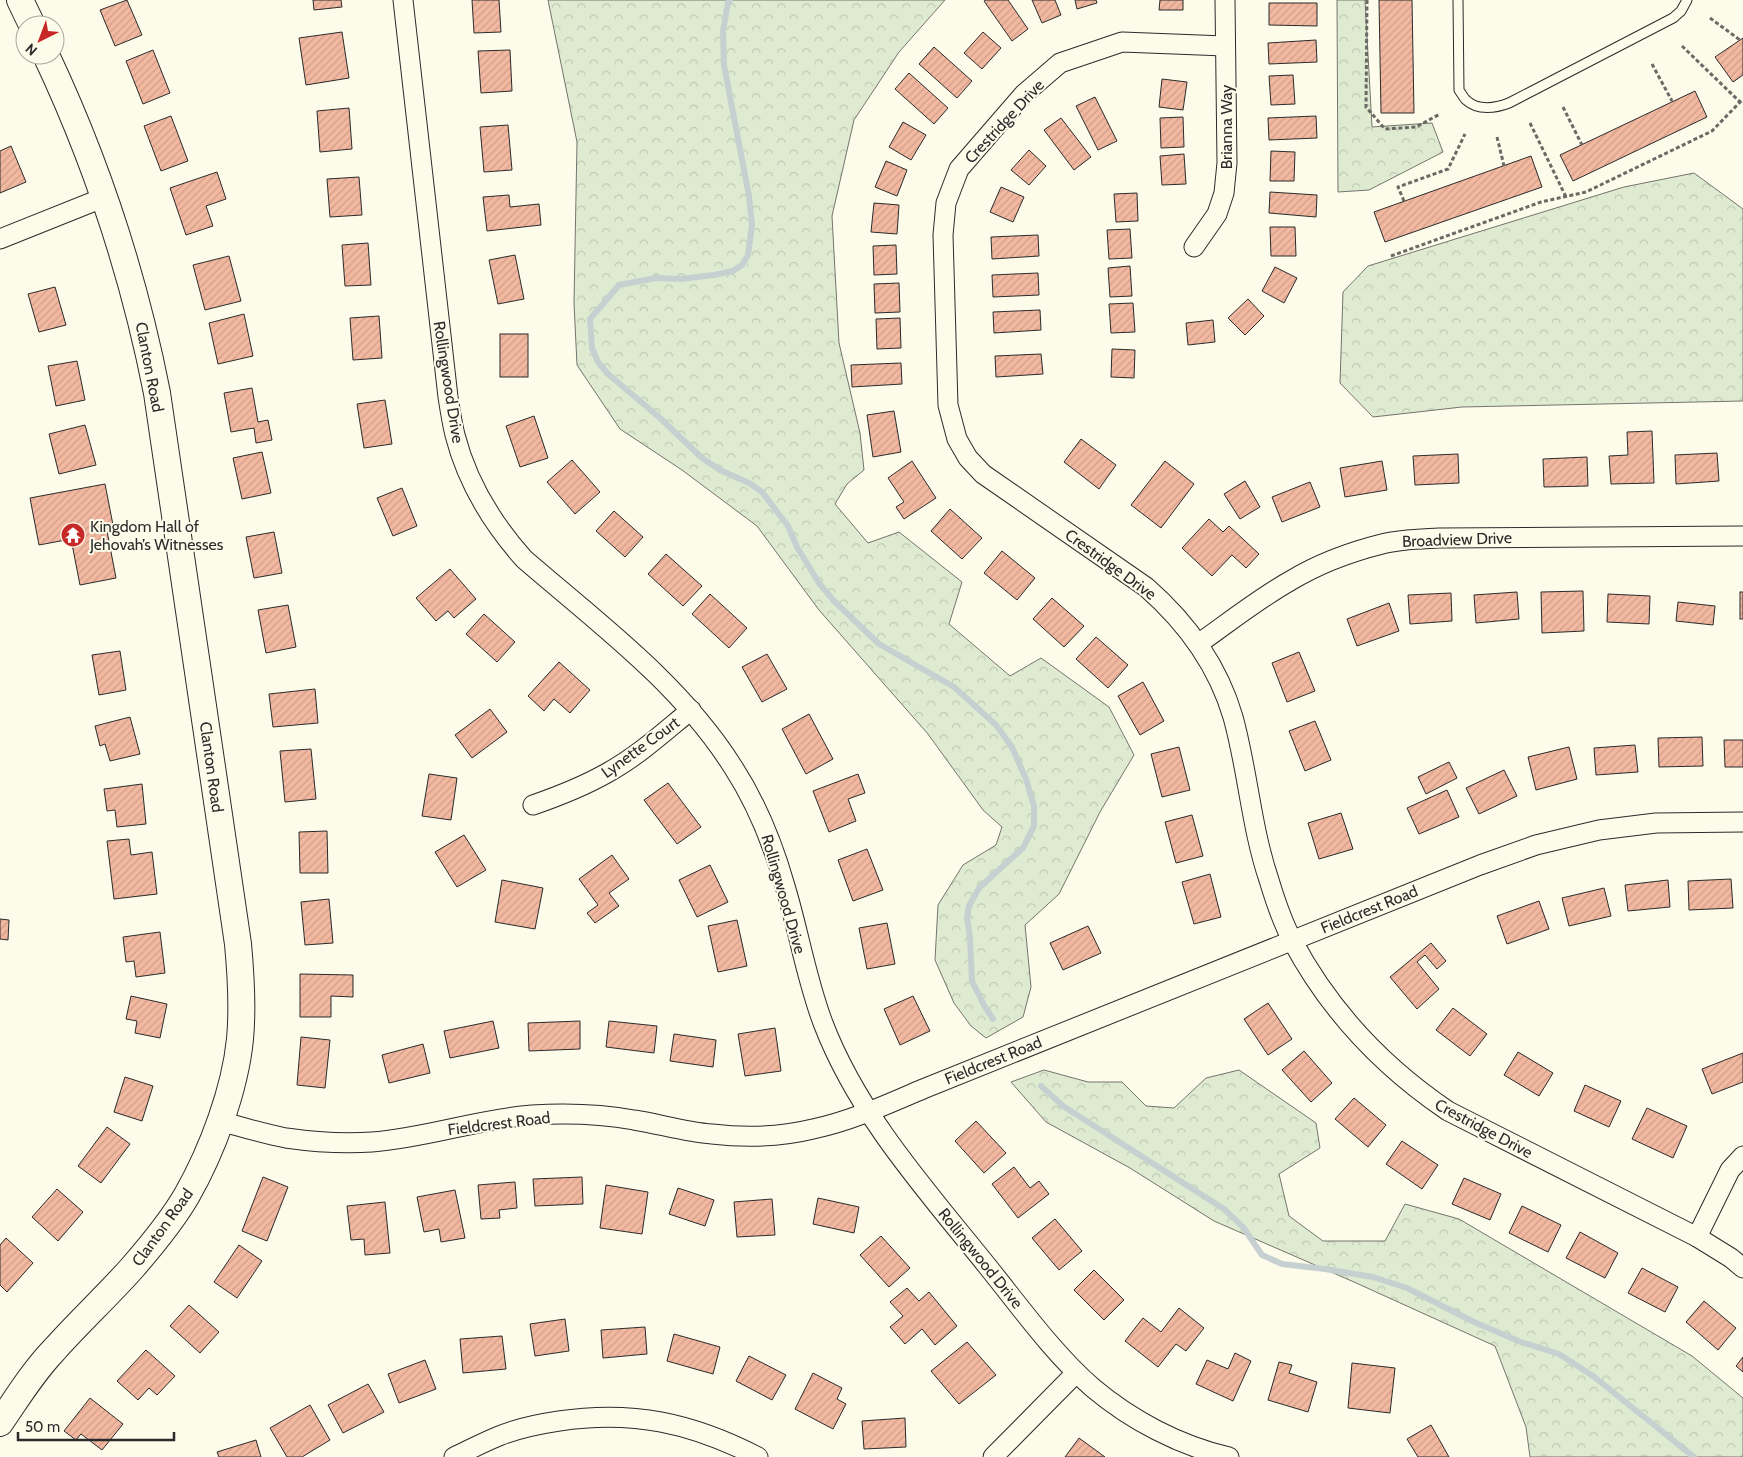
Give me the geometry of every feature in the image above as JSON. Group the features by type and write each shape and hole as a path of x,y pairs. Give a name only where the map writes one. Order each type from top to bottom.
{"main road":[{"path":"20,0 27,15"},
{"name":"Clanton Road","path":"0,1423 52,1351 132,1268 186,1197 204,1162 231,1087 240,1040 242,996 238,944 148,345 129,271 105,197 82,135 50,65"}],"street":[{"name":"Rollingwood Drive","path":"403,0 448,397 461,455 476,492 486,510 524,559 655,673 691,710 708,730 734,769 763,822 786,888 804,964 823,1024 835,1051 868,1111 930,1195 1046,1340 1095,1390 1132,1417 1152,1428 1194,1446 1229,1457"},
{"name":"Brianna Way","path":"1194,247 1217,214 1224,193 1227,162 1225,0"},
{"name":"Crestridge Drive","path":"1226,46 1122,42 1060,63 1024,94 960,169 946,203 943,235 948,405 957,439 968,458 983,474 1146,587 1161,600 1198,644 1227,700 1233,718 1255,827 1268,878 1292,940 1328,996 1358,1034 1376,1053 1421,1092 1448,1111 1697,1237 1731,1258 1743,1268"},
{"path":"0,239 105,197"},
{"name":"Broadview Drive","path":"1198,644 1288,581 1344,555 1383,543 1439,538 1743,536"},
{"name":"Lynette Court","path":"533,805 571,792 608,773 662,734 691,710"},
{"name":"Fieldcrest Road","path":"220,1121 285,1138 329,1143 374,1142 480,1122 532,1115 586,1115 634,1120 712,1134 757,1136 787,1134 814,1129 868,1111 1480,865 1536,845 1599,830 1656,823 1743,822"},
{"path":"1697,1237 1730,1170 1743,1156"},
{"path":"993,1457 1076,1372"},
{"path":"454,1457 500,1435 543,1423 588,1417 630,1418 674,1424 730,1443 758,1457"}],"lane":[{"path":"1458,0 1459,90 1467,101 1479,106 1496,108 1673,18 1681,11 1687,0"}],"path":[{"path":"1367,0 1366,107 1386,130 1416,127 1440,114"},
{"path":"1710,18 1740,40"},
{"path":"1391,256 1541,202 1586,192 1712,131 1742,101 1682,46"},
{"path":"1652,64 1672,101"},
{"path":"1563,107 1582,144"},
{"path":"1530,123 1566,197"},
{"path":"1404,201 1398,187 1448,169 1465,134"},
{"path":"1497,137 1504,166"}],"green space":[{"path":"548,0 945,0 899,52 854,120 832,216 839,343 860,433 864,470 847,484 835,504 868,543 899,532 962,582 949,624 1010,676 1041,658 1109,707 1134,755 1100,812 1059,894 1025,925 1031,987 1023,1017 986,1038 971,1026 954,1003 935,960 938,905 963,865 996,845 1002,827 983,810 928,734 819,610 757,526 682,470 620,429 577,365 574,303 577,142"},
{"path":"1337,0 1365,0 1372,127 1432,123 1443,152 1369,190 1338,192"},
{"path":"1694,173 1743,209 1743,401 1462,407 1373,417 1340,383 1343,292 1368,266 1624,187"},
{"path":"1044,1070 1088,1082 1122,1082 1146,1106 1174,1108 1206,1078 1239,1070 1316,1123 1320,1148 1279,1174 1289,1216 1323,1241 1385,1241 1405,1204 1459,1219 1692,1356 1743,1398 1743,1457 1530,1457 1526,1427 1495,1346 1214,1221 1130,1168 1046,1122 1011,1082"}],"building":[{"path":"127,0 142,35 115,46 100,10"},
{"path":"313,0 341,0 342,7 314,10"},
{"path":"472,0 499,0 501,32 474,33"},
{"path":"1008,0 1028,29 1012,41 984,1"},
{"path":"1032,0 1055,0 1061,15 1042,23"},
{"path":"1075,0 1096,0 1097,3 1077,9"},
{"path":"1160,0 1183,0 1183,10 1159,10"},
{"path":"1379,0 1412,0 1414,113 1381,113"},
{"path":"1269,3 1317,3 1317,26 1269,25"},
{"path":"342,32 349,78 306,85 299,38"},
{"path":"983,32 1001,48 982,69 964,53"},
{"path":"1743,38 1743,75 1733,82 1715,57"},
{"path":"1316,40 1317,62 1269,64 1268,43"},
{"path":"934,47 972,81 957,98 919,64"},
{"path":"153,50 170,93 143,104 126,61"},
{"path":"510,50 512,91 481,93 478,51"},
{"path":"909,73 948,108 934,124 895,89"},
{"path":"1293,75 1295,104 1271,105 1269,76"},
{"path":"1162,79 1187,82 1183,110 1159,107"},
{"path":"1695,91 1707,117 1573,181 1560,155"},
{"path":"1095,97 1117,141 1098,150 1076,106"},
{"path":"349,108 352,149 320,152 317,111"},
{"path":"171,116 188,161 161,171 144,126"},
{"path":"1316,116 1317,138 1269,140 1268,118"},
{"path":"1183,117 1184,147 1161,148 1160,118"},
{"path":"1061,118 1091,157 1074,170 1044,130"},
{"path":"903,122 926,135 911,160 889,147"},
{"path":"508,125 512,170 484,172 480,127"},
{"path":"11,146 26,182 0,193 0,151"},
{"path":"1029,150 1046,166 1029,185 1011,170"},
{"path":"1271,151 1295,152 1294,181 1270,181"},
{"path":"1184,154 1186,184 1162,185 1160,156"},
{"path":"1531,156 1542,187 1385,242 1374,212"},
{"path":"886,161 907,170 897,196 875,187"},
{"path":"217,172 226,199 206,206 213,226 186,235 170,188"},
{"path":"359,177 362,215 330,217 327,179"},
{"path":"1001,187 1024,197 1013,222 990,212"},
{"path":"1270,192 1317,195 1316,217 1269,213"},
{"path":"1137,193 1138,221 1116,222 1114,194"},
{"path":"509,195 510,207 539,204 541,225 487,231 483,197"},
{"path":"874,203 899,205 897,234 871,232"},
{"path":"1270,227 1295,227 1296,256 1271,256"},
{"path":"1130,229 1132,258 1109,259 1107,230"},
{"path":"1038,235 1039,256 992,259 991,237"},
{"path":"368,243 371,285 345,286 342,245"},
{"path":"896,245 897,274 874,275 873,246"},
{"path":"515,255 524,299 498,304 489,260"},
{"path":"229,256 241,301 205,310 193,265"},
{"path":"1130,266 1132,296 1110,297 1108,268"},
{"path":"1275,267 1297,278 1284,303 1262,291"},
{"path":"1038,273 1039,295 993,297 992,275"},
{"path":"899,283 900,312 875,313 874,284"},
{"path":"55,287 66,325 39,332 28,294"},
{"path":"1248,299 1264,316 1245,335 1228,318"},
{"path":"1133,303 1135,332 1111,333 1109,304"},
{"path":"1040,310 1041,330 994,333 993,312"},
{"path":"244,314 253,356 218,364 209,323"},
{"path":"379,316 382,358 353,360 350,318"},
{"path":"900,318 901,348 877,349 876,319"},
{"path":"1213,320 1215,342 1188,345 1186,323"},
{"path":"500,334 528,334 528,377 500,377"},
{"path":"1112,349 1135,350 1134,378 1111,377"},
{"path":"1041,354 1043,374 996,377 995,356"},
{"path":"77,361 85,400 56,406 48,366"},
{"path":"901,363 902,384 852,387 851,365"},
{"path":"252,388 258,422 268,420 272,440 256,443 254,428 231,432 224,393"},
{"path":"385,400 392,444 364,448 357,404"},
{"path":"894,411 901,452 873,457 867,415"},
{"path":"534,416 548,458 520,467 506,426"},
{"path":"85,425 96,465 59,474 49,434"},
{"path":"1652,431 1654,483 1611,484 1609,456 1628,455 1627,432"},
{"path":"1081,439 1116,465 1099,489 1064,462"},
{"path":"262,452 271,493 242,499 233,458"},
{"path":"1717,453 1719,481 1676,484 1675,455"},
{"path":"1458,454 1459,483 1415,485 1413,456"},
{"path":"1587,457 1588,486 1544,487 1543,459"},
{"path":"572,460 600,492 575,514 547,482"},
{"path":"912,461 936,498 904,519 896,507 904,502 888,478"},
{"path":"1165,461 1194,484 1161,528 1131,505"},
{"path":"1382,461 1387,490 1345,497 1340,468"},
{"path":"1245,481 1260,507 1240,519 1224,494"},
{"path":"1310,482 1320,507 1282,522 1272,497"},
{"name":"Kingdom Hall of Jehovah’s Witnesses","path":"105,484 114,530 107,531 116,578 80,585 71,539 39,545 30,498"},
{"path":"402,488 417,526 393,536 377,498"},
{"path":"950,509 982,538 962,559 931,531"},
{"path":"614,511 643,537 625,557 596,531"},
{"path":"1209,519 1223,532 1229,526 1259,554 1246,568 1232,555 1212,576 1182,548"},
{"path":"274,532 282,573 254,578 246,537"},
{"path":"1002,551 1035,578 1017,600 984,573"},
{"path":"666,554 702,586 683,606 648,574"},
{"path":"450,569 476,599 454,618 448,611 436,621 416,598"},
{"path":"1583,591 1584,631 1542,633 1541,592"},
{"path":"1517,592 1519,619 1476,623 1474,595"},
{"path":"1740,592 1743,592 1743,619 1740,619"},
{"path":"1451,593 1452,621 1410,624 1408,595"},
{"path":"710,594 747,628 729,648 692,614"},
{"path":"1608,594 1650,596 1649,624 1607,622"},
{"path":"1052,598 1084,626 1064,647 1033,619"},
{"path":"1678,602 1715,606 1713,625 1676,621"},
{"path":"1389,603 1399,631 1357,646 1347,619"},
{"path":"288,605 296,647 266,653 258,610"},
{"path":"484,614 515,642 497,662 466,634"},
{"path":"1096,637 1128,665 1108,688 1076,659"},
{"path":"120,651 126,690 99,695 92,655"},
{"path":"1299,652 1315,691 1287,702 1272,663"},
{"path":"767,654 787,689 762,702 742,667"},
{"path":"559,662 590,690 570,713 554,699 544,711 528,696"},
{"path":"1143,682 1164,721 1140,735 1118,696"},
{"path":"315,689 318,723 273,727 269,694"},
{"path":"490,709 507,732 472,758 455,735"},
{"path":"809,714 833,759 806,774 782,729"},
{"path":"130,717 140,754 110,761 105,744 100,746 95,726"},
{"path":"1315,721 1331,760 1305,771 1289,731"},
{"path":"1702,737 1703,766 1659,767 1658,738"},
{"path":"1724,740 1743,740 1743,767 1725,767"},
{"path":"1635,745 1638,772 1596,775 1594,748"},
{"path":"1179,747 1190,790 1162,797 1151,754"},
{"path":"1569,747 1577,779 1536,790 1528,757"},
{"path":"311,749 316,799 285,802 280,751"},
{"path":"1449,762 1457,778 1426,794 1418,777"},
{"path":"1504,770 1517,796 1479,814 1466,788"},
{"path":"429,774 457,778 451,820 422,816"},
{"path":"858,774 865,793 848,799 856,821 829,832 813,791"},
{"path":"668,783 701,827 677,844 644,800"},
{"path":"142,784 146,824 117,827 115,810 107,811 104,789"},
{"path":"1447,790 1459,817 1419,834 1407,808"},
{"path":"1341,813 1353,849 1319,859 1308,823"},
{"path":"1192,815 1203,856 1176,863 1165,822"},
{"path":"327,831 328,873 300,873 299,832"},
{"path":"464,835 486,870 457,887 435,852"},
{"path":"129,839 131,855 152,852 157,894 114,899 107,841"},
{"path":"867,849 883,890 853,901 838,860"},
{"path":"612,855 629,879 609,893 619,906 595,923 587,913 598,905 579,879"},
{"path":"710,865 728,902 697,917 679,880"},
{"path":"1210,874 1221,917 1194,924 1182,882"},
{"path":"1731,879 1733,908 1689,910 1688,881"},
{"path":"502,880 543,888 535,929 495,922"},
{"path":"1668,880 1670,907 1628,911 1625,885"},
{"path":"1604,888 1611,916 1569,926 1562,898"},
{"path":"329,899 333,943 305,945 301,902"},
{"path":"1539,901 1549,929 1507,944 1497,916"},
{"path":"0,919 9,920 8,940 0,939"},
{"path":"737,920 747,966 718,972 708,926"},
{"path":"887,923 895,964 867,969 859,928"},
{"path":"1088,926 1101,953 1063,970 1050,943"},
{"path":"160,932 165,973 136,977 134,961 126,962 123,937"},
{"path":"1431,943 1446,961 1437,969 1425,955 1417,962 1439,989 1417,1009 1390,977"},
{"path":"300,974 353,975 353,997 331,996 331,1017 300,1017"},
{"path":"131,996 167,1004 160,1038 135,1033 137,1021 126,1019"},
{"path":"913,996 930,1031 900,1045 884,1009"},
{"path":"1268,1003 1292,1039 1268,1055 1244,1019"},
{"path":"1453,1008 1487,1034 1470,1056 1436,1030"},
{"path":"493,1021 499,1048 450,1058 444,1031"},
{"path":"580,1021 580,1049 529,1051 528,1023"},
{"path":"609,1021 657,1026 654,1053 606,1047"},
{"path":"775,1028 781,1071 745,1076 738,1034"},
{"path":"674,1034 716,1040 713,1067 670,1061"},
{"path":"301,1037 330,1040 325,1088 297,1085"},
{"path":"423,1044 430,1073 389,1083 382,1055"},
{"path":"1304,1051 1332,1083 1311,1102 1282,1070"},
{"path":"1518,1052 1553,1073 1539,1096 1504,1075"},
{"path":"1743,1053 1743,1082 1712,1094 1702,1069"},
{"path":"125,1077 153,1086 142,1121 114,1112"},
{"path":"1585,1085 1621,1101 1609,1127 1574,1111"},
{"path":"1354,1098 1386,1125 1368,1147 1335,1119"},
{"path":"1647,1108 1687,1126 1673,1158 1632,1139"},
{"path":"976,1121 1006,1153 984,1173 955,1141"},
{"path":"107,1127 130,1144 101,1183 78,1166"},
{"path":"1402,1141 1438,1165 1422,1189 1386,1164"},
{"path":"1014,1167 1030,1188 1039,1181 1049,1194 1018,1218 992,1184"},
{"path":"263,1177 288,1187 267,1241 242,1231"},
{"path":"582,1177 583,1204 535,1206 533,1179"},
{"path":"1464,1178 1501,1194 1490,1220 1452,1204"},
{"path":"515,1182 517,1208 499,1210 500,1218 481,1219 478,1185"},
{"path":"606,1185 648,1192 642,1234 600,1228"},
{"path":"678,1188 714,1200 705,1226 669,1214"},
{"path":"57,1189 83,1212 58,1241 32,1217"},
{"path":"455,1190 465,1238 441,1242 439,1229 424,1232 417,1197"},
{"path":"818,1198 859,1207 854,1233 813,1224"},
{"path":"772,1199 775,1235 737,1237 734,1202"},
{"path":"385,1202 390,1253 365,1255 364,1239 351,1240 347,1206"},
{"path":"1522,1206 1561,1225 1548,1252 1509,1233"},
{"path":"1055,1219 1082,1251 1059,1270 1032,1238"},
{"path":"1580,1232 1618,1253 1605,1278 1566,1258"},
{"path":"881,1236 910,1268 889,1287 860,1255"},
{"path":"6,1238 33,1263 7,1292 0,1285 0,1245"},
{"path":"239,1245 262,1261 237,1298 214,1282"},
{"path":"1642,1268 1678,1287 1665,1312 1628,1293"},
{"path":"1094,1270 1124,1300 1104,1320 1074,1290"},
{"path":"907,1288 919,1301 929,1292 957,1326 935,1345 922,1329 905,1344 890,1327 903,1316 890,1302"},
{"path":"1704,1301 1736,1328 1718,1350 1686,1322"},
{"path":"189,1305 219,1332 200,1353 170,1326"},
{"path":"1179,1308 1204,1328 1186,1351 1176,1344 1158,1367 1125,1341 1143,1318 1161,1332"},
{"path":"565,1319 569,1351 535,1356 530,1324"},
{"path":"645,1327 647,1354 603,1358 601,1330"},
{"path":"674,1334 720,1347 713,1374 667,1361"},
{"path":"502,1336 506,1369 463,1373 460,1339"},
{"path":"967,1342 996,1375 959,1404 931,1371"},
{"path":"146,1350 175,1376 157,1395 149,1388 138,1400 117,1381"},
{"path":"1235,1353 1251,1361 1233,1401 1196,1384 1207,1360 1228,1369"},
{"path":"749,1356 786,1375 772,1400 736,1381"},
{"path":"1743,1357 1743,1372 1736,1366"},
{"path":"425,1360 436,1389 399,1403 388,1374"},
{"path":"1279,1362 1292,1365 1289,1373 1317,1382 1308,1412 1268,1400"},
{"path":"1352,1363 1395,1368 1390,1413 1348,1408"},
{"path":"813,1373 842,1388 837,1399 846,1404 833,1429 795,1409"},
{"path":"368,1384 384,1412 343,1433 328,1405"},
{"path":"90,1398 123,1424 102,1450 81,1434 76,1440 64,1431"},
{"path":"310,1405 330,1440 302,1457 287,1457 270,1428"},
{"path":"905,1418 906,1447 864,1449 862,1421"},
{"path":"1431,1425 1449,1457 1418,1457 1407,1439"},
{"path":"1079,1438 1105,1457 1065,1457"},
{"path":"256,1440 261,1457 219,1457 217,1452"}],"waterway":[{"path":"730,0 723,31 724,65 749,196 752,225 748,255 742,265 733,271 681,279 656,278 619,285 590,319 592,348 598,362 608,374 660,418 702,458 720,470 749,483 762,492 788,526 797,547 819,583 834,601 879,644 954,687 996,725 1012,747 1026,779 1034,806 1034,826 1023,848 979,888 969,906 967,917 972,981 993,1019"},
{"path":"1041,1086 1063,1106 1224,1209 1243,1227 1262,1255 1282,1264 1373,1277 1407,1288 1474,1322 1521,1342 1559,1354 1593,1376 1694,1457"}],"place":[{"name":"Kingdom Hall of Jehovah’s Witnesses","path":"73,535"}]}
